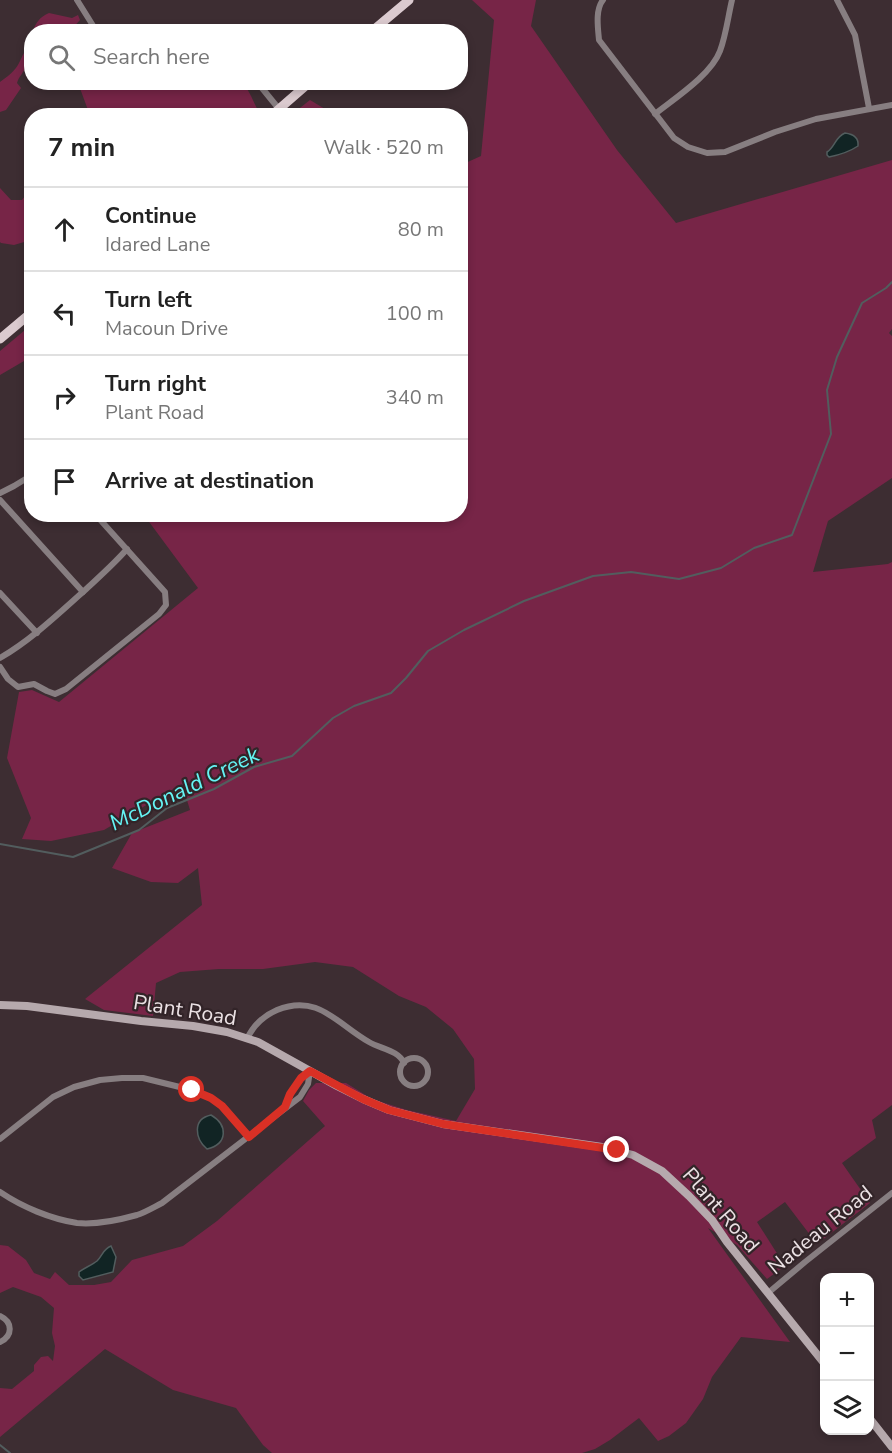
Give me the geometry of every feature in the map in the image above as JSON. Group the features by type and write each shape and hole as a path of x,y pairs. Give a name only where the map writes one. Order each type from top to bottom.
{"main road":[{"path":"380,24 409,0"},
{"path":"280,108 301,90"},
{"path":"0,339 24,319"}],"street":[{"path":"76,0 92,24"},
{"path":"603,0 599,5 599,40 674,138 688,147 707,153 725,152 816,119 892,105"},
{"path":"655,114 711,67 720,52 732,0"},
{"path":"837,0 855,35 869,108"},
{"path":"262,90 273,108"},
{"path":"0,493 24,480"},
{"path":"0,500 83,592"},
{"path":"0,667 8,679 18,687 34,684 56,694 159,614 166,605 165,592 102,522"},
{"path":"0,658 37,633 114,564 127,549"},
{"path":"0,593 37,633"},
{"name":"Plant Road","path":"0,1005 27,1006 227,1032 258,1042 363,1099 389,1110 443,1124 602,1147 633,1155 662,1171 712,1220 727,1242 820,1357"},
{"path":"247,1039 255,1026 272,1012 297,1005 312,1006 332,1015 379,1048 402,1057 404,1063 400,1071 405,1082 412,1086 424,1082 428,1073 422,1061 412,1059 404,1063"},
{"path":"0,1192 49,1216 78,1223 110,1221 139,1214 162,1203 285,1107 290,1094 301,1078 310,1071"},
{"path":"0,1139 53,1097 91,1082 122,1078 143,1078 192,1090 211,1098 222,1106 249,1137"},
{"name":"Nadeau Road","path":"768,1293 892,1193"},
{"path":"0,1316 8,1321 10,1329 8,1337 0,1342"},
{"path":"874,1424 892,1447"}],"shaded area":[{"path":"472,0 536,0 531,26 617,150 676,223 892,160 892,329 889,333 892,336 892,478 828,521 813,572 892,562 892,1105 872,1120 876,1138 842,1163 870,1203 817,1244 785,1202 757,1222 785,1266 767,1279 737,1245 708,1228 790,1342 741,1337 712,1377 703,1399 686,1423 658,1441 639,1418 610,1440 595,1449 582,1453 272,1453 263,1445 236,1408 173,1390 105,1349 0,1437 0,1388 12,1389 34,1371 34,1365 41,1357 48,1356 53,1361 55,1346 52,1333 54,1308 41,1297 13,1287 0,1293 0,1245 8,1246 26,1260 34,1273 50,1279 55,1272 69,1285 111,1282 132,1260 183,1246 217,1221 325,1126 303,1101 316,1083 346,1083 372,1099 456,1121 475,1089 474,1059 453,1029 426,1007 399,996 353,967 315,962 263,969 180,972 156,983 153,1016 104,1010 85,999 202,905 198,868 178,883 151,882 112,868 132,833 190,810 182,784 104,830 51,841 22,839 31,818 7,758 19,692 32,690 59,702 198,588 149,522 468,522 468,162 481,156 494,20"},
{"path":"49,13 72,18 78,15 80,20 76,24 37,24"},
{"path":"24,53 24,70 17,83 21,88 6,110 0,112 0,82 15,69"},
{"path":"81,90 247,90 257,108 87,108"},
{"path":"310,100 323,108 300,108"},
{"path":"0,188 11,200 22,200 24,197 24,242 14,245 0,242"},
{"path":"24,331 24,361 0,375 0,351"}],"water":[{"path":"845,133 851,134 858,140 858,146 829,157 827,152"},
{"path":"211,1115 217,1119 223,1129 223,1134 219,1143 207,1149 200,1140 197,1130 201,1121"},
{"path":"111,1246 116,1257 113,1272 83,1280 79,1272 97,1261"}],"waterway":[{"name":"McDonald Creek","path":"0,844 73,857 139,830 167,808 214,789 254,767 292,756 333,718 354,706 391,693 428,651 464,630 524,601 593,576 631,572 679,579 721,568 754,548 792,535 831,434 827,390 837,357 862,303 892,282"},
{"path":"0,1445 10,1453"}],"route":[{"path":"192,1090 211,1098 222,1106 249,1137 285,1107 290,1094 301,1078 310,1071 389,1110 443,1124 617,1150"}]}
